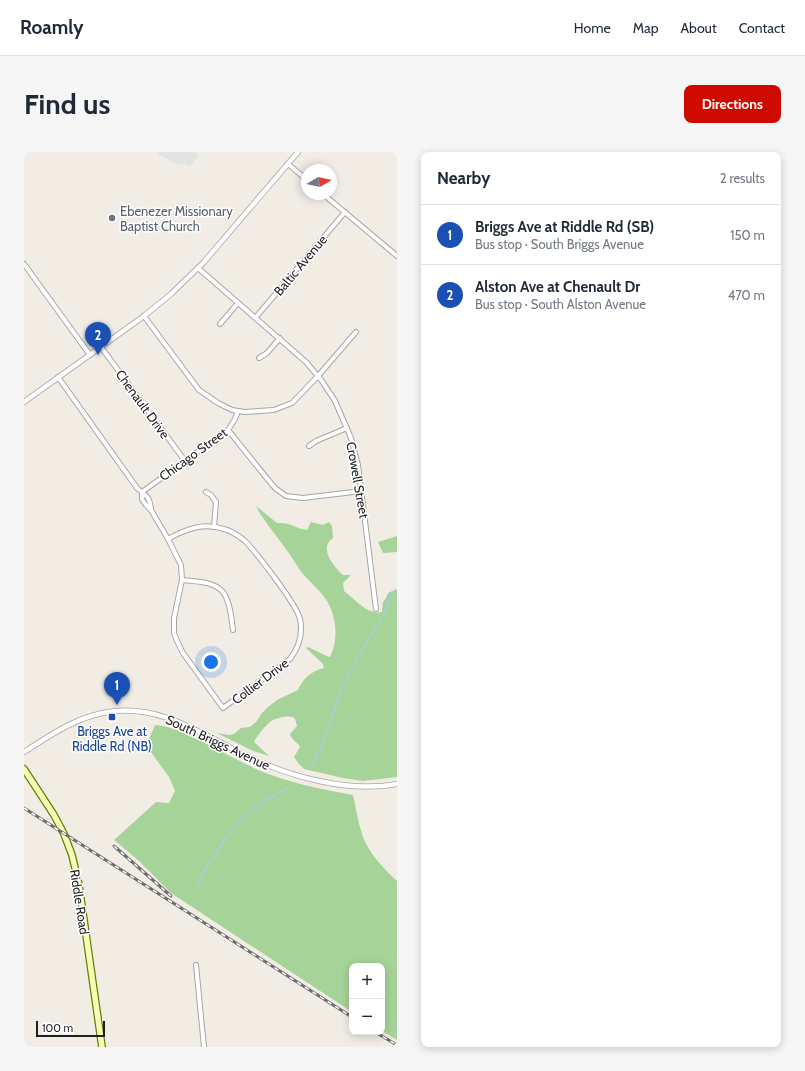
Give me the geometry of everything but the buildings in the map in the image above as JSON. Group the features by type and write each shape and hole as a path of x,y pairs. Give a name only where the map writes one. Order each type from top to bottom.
{"main road":[{"name":"Riddle Road","path":"24,769 54,815 64,834 72,855 79,885 102,1047"}],"street":[{"path":"24,402 144,316 171,294 198,268 298,152"},
{"path":"288,164 301,175"},
{"path":"330,200 395,255 397,249"},
{"name":"Baltic Avenue","path":"256,318 345,212"},
{"path":"24,264 90,355"},
{"name":"Crowell Street","path":"198,268 306,362 318,376 335,401 347,428 355,452 362,491 376,609"},
{"path":"220,324 238,303"},
{"path":"144,316 200,390 218,403 238,411 245,412 274,410 292,403 318,376 356,332"},
{"path":"259,358 267,353 280,338"},
{"name":"Chenault Drive","path":"101,347 185,461"},
{"name":"Collier Drive","path":"58,377 137,488 142,492 142,499 151,510 180,561 182,580 174,618 174,633 183,653 223,708 284,665 296,651 299,643 300,623 296,608 249,546 231,532 214,527 201,526 189,529 168,539"},
{"name":"Chicago Street","path":"142,492 228,430 238,411"},
{"path":"309,446 316,441 347,428"},
{"path":"228,430 270,482 286,496 304,498 362,491"},
{"path":"206,492 211,495 216,502 214,527"},
{"path":"182,580 204,582 220,589 230,604 233,630"},
{"name":"South Briggs Avenue","path":"24,752 80,719 107,712 136,711 156,714 174,720 257,761 298,775 348,786 374,787 397,784"},
{"path":"196,965 204,1047"}],"green space":[{"path":"256,506 277,523 286,523 307,530 311,522 323,525 329,522 332,526 333,538 327,547 329,557 343,575 351,575 343,583 344,591 367,609 382,612 383,602 388,593 397,589 397,777 363,781 304,769 294,757 300,747 290,734 297,726 295,719 291,717 273,720 265,727 255,740 254,742 269,756 253,751 217,733 229,735 234,734 241,728 250,727 268,707 277,700 298,690 302,682 308,676 324,668 323,664 306,648 308,647 330,657 335,641 335,624 330,607 326,600 319,590 302,573 262,517"},
{"path":"397,536 397,552 383,553 378,542"},
{"path":"155,725 170,728 209,745 270,775 305,785 353,795 359,825 364,840 376,859 397,881 397,1040 385,1033 385,963 349,963 349,1010 171,893 138,860 114,840 156,802 169,803 175,791 169,777 148,748 149,739"}],"shaded area":[{"path":"159,152 195,152 199,155 190,167 183,163 179,165 158,154"}],"waterway":[{"path":"311,768 325,737 338,699 348,677 380,621 388,603 397,593"},
{"path":"197,887 203,873 228,835 245,816 254,807 288,788"}],"railway":[{"path":"24,808 349,1015"},
{"path":"114,846 171,896"},
{"path":"380,1035 397,1045"}],"place":[{"name":"Ebenezer Missionary Baptist Church","path":"112,218"},
{"name":"Alston Ave at Chenault Dr","path":"98,355"},
{"name":"Briggs Ave at Riddle Rd (SB)","path":"117,705"},
{"name":"Briggs Ave at Riddle Rd (NB)","path":"112,717"}]}
